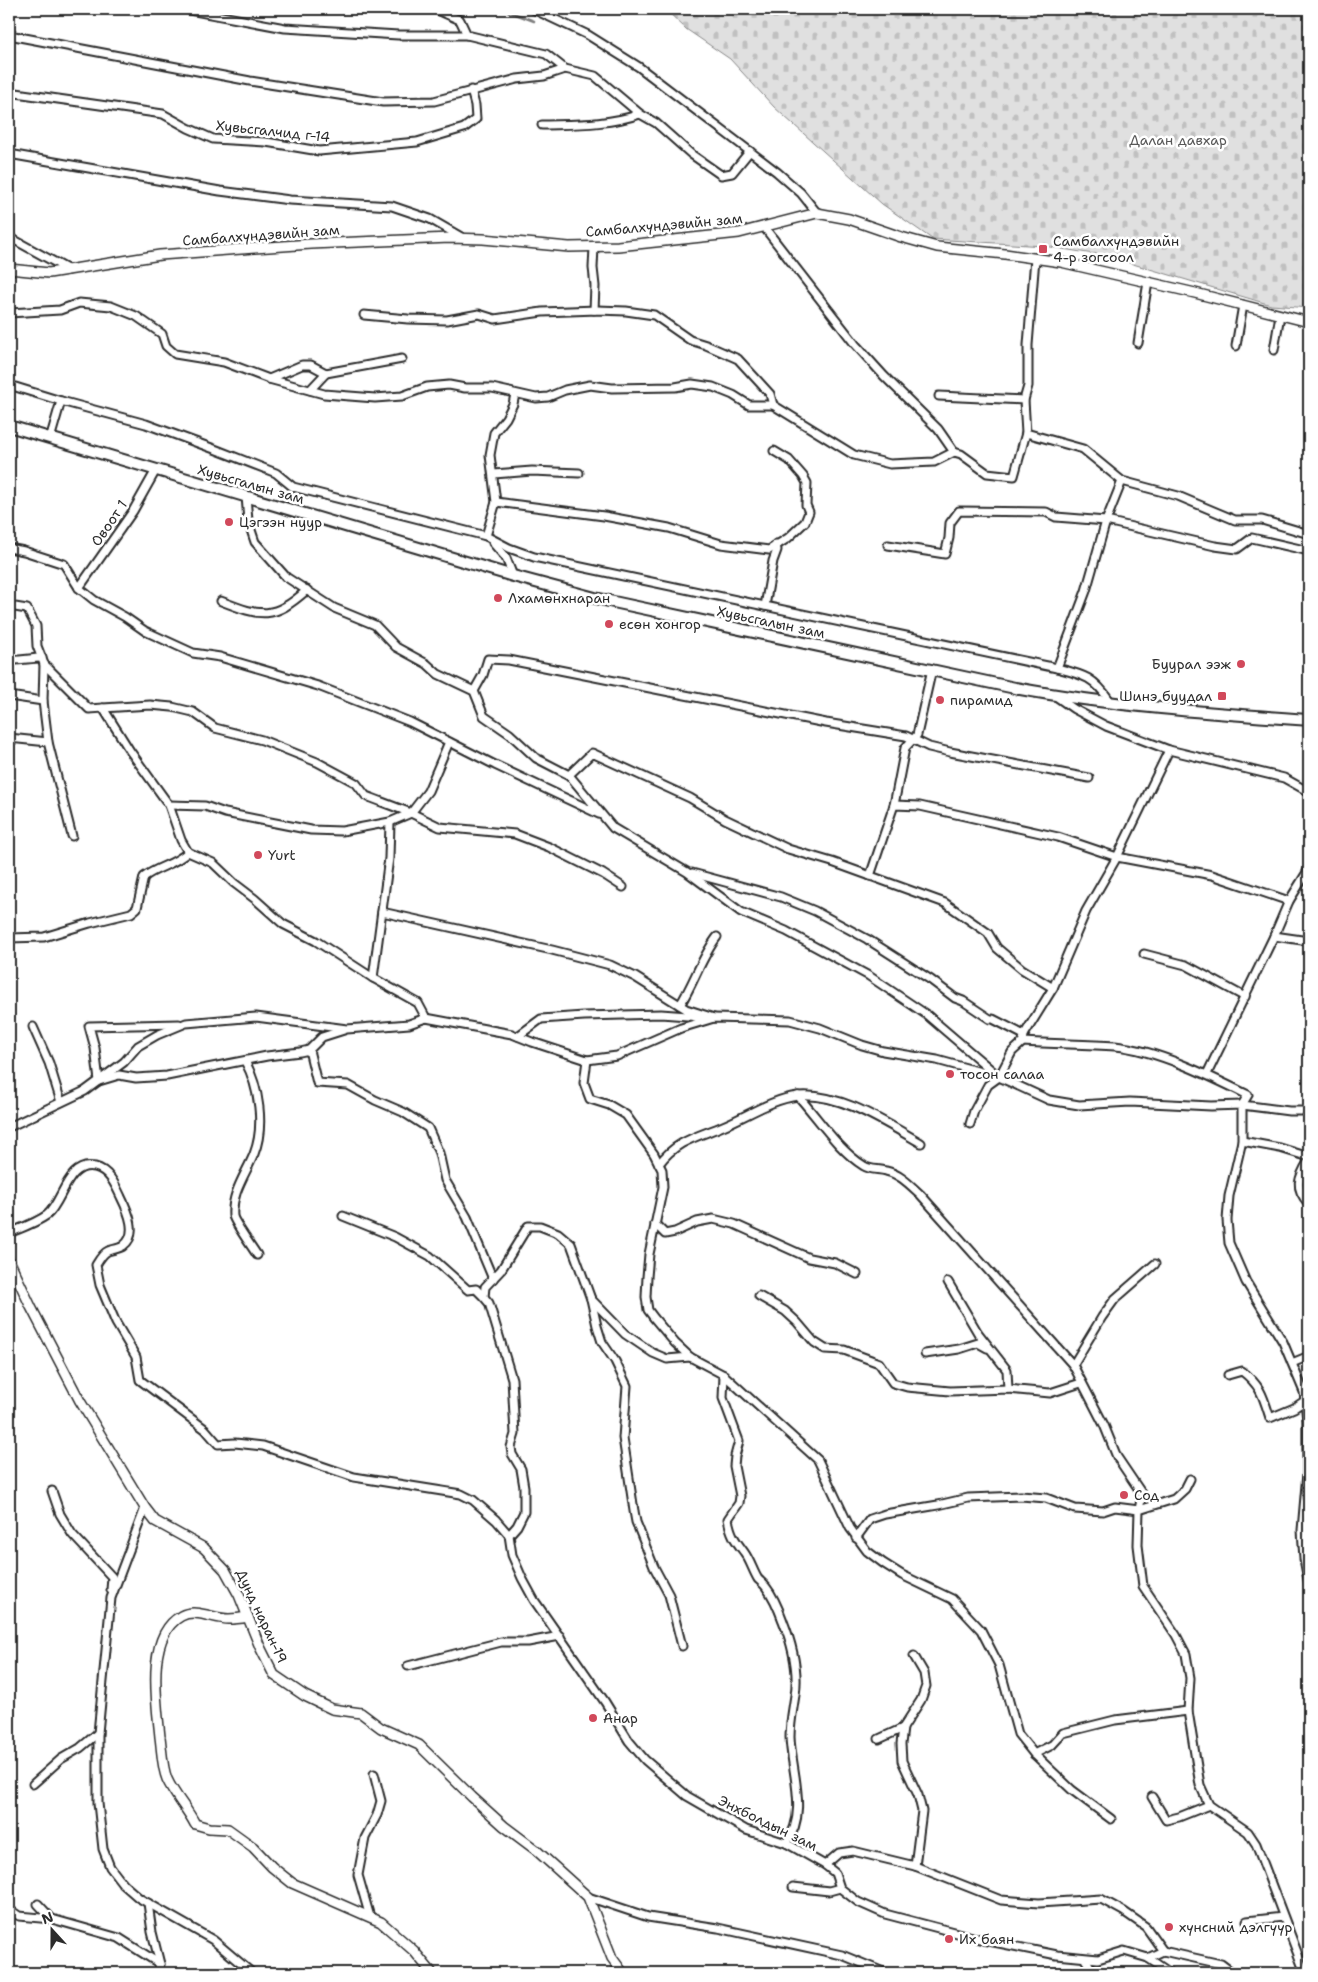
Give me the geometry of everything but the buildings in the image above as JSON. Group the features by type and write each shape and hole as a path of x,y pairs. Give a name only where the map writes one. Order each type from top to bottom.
{"main road":[{"name":"Хувьсгалын зам","path":"9,426 513,576 594,598 1074,699 1309,720"}],"street":[{"path":"184,9 285,28 398,35 467,35 546,54 565,69 595,76 640,114 656,122 691,154 721,175 732,173 750,151"},
{"path":"435,9 460,20 467,35"},
{"path":"533,9 588,35 627,59 777,172 801,193 816,213"},
{"path":"9,35 250,80 383,102 434,101 471,90 544,76 565,69"},
{"name":"Хувьсгалчид г-14","path":"9,92 163,114 213,139 266,142 319,151 417,142 464,128 476,119 471,90"},
{"path":"542,125 601,123 640,114"},
{"path":"9,154 220,191 290,200 392,206 430,220 463,238"},
{"name":"Самбалхүндэвийн зам","path":"9,269 49,273 160,255 311,244 463,238 594,247 731,235 816,213 850,219 901,237 937,246 1035,258 1148,282 1309,322"},
{"path":"764,227 855,344 884,376 938,429 954,452 961,454 987,473 1014,476 1026,433 1024,400 1028,386 1028,345 1035,258"},
{"path":"9,237 69,270"},
{"path":"594,247 594,310"},
{"path":"1138,343 1148,282"},
{"path":"9,313 60,310 79,303 111,306 136,316 162,334 166,346 175,354 224,362 269,379 324,394 375,398 402,396 427,387 449,385 465,388 492,388 536,398 548,397 565,390 590,385 612,388 675,387 692,384 733,394 749,405 773,405 854,455 890,464 934,462 954,452"},
{"path":"1236,346 1243,305"},
{"path":"364,315 447,320 479,314 495,319 542,312 594,310 626,311 654,315 690,340 738,359 760,380 770,394 773,405"},
{"path":"1274,350 1280,315"},
{"path":"310,390 326,373 402,359"},
{"path":"269,379 302,365 311,365 326,373"},
{"path":"9,385 146,424 276,473 293,487 486,536 509,548 534,557 1057,668 1091,679 1100,686 1110,701"},
{"path":"486,536 496,502 494,474 490,455 494,433 506,418 513,404 515,394"},
{"path":"939,396 1024,400"},
{"path":"50,439 61,401"},
{"path":"1026,433 1083,449 1122,481 1178,496 1235,520 1262,520 1309,534"},
{"path":"496,502 604,516 669,528 721,544 769,550 800,528 809,512 806,504 807,483 803,476 789,460 774,451"},
{"name":"Овоот 1","path":"79,588 133,511 156,470"},
{"path":"494,474 532,471 579,473"},
{"path":"1057,668 1086,591 1106,520 1122,481"},
{"path":"246,496 248,521 258,547 286,577 334,608 374,625 396,647 428,664 438,674 474,691 484,716 510,734 536,758 569,775 599,814 613,828 687,872 742,912 786,931 883,986 927,1015 999,1077"},
{"path":"888,545 945,554 950,523 959,511 1046,512 1056,517 1106,520 1215,546 1238,549 1252,538 1309,551"},
{"path":"486,536 502,552 513,576"},
{"path":"765,606 773,561 777,550 776,544"},
{"path":"9,548 64,564 79,588 94,600 145,630 193,653 220,657 318,686 410,722 599,814"},
{"path":"221,601 246,611 272,613 288,607 307,590"},
{"path":"9,606 27,609 36,626 37,646 43,661 88,709 150,705 172,707 192,712 215,728 262,740 317,762 356,783 366,796 411,813 440,827 515,834 603,874 622,887"},
{"path":"9,660 16,661 28,658 43,661"},
{"path":"474,691 488,659 509,660 826,723 906,736 928,747 1088,778"},
{"path":"43,661 43,701 48,742 72,836"},
{"path":"870,876 894,805 905,748 917,735 932,669"},
{"path":"1053,695 1106,726 1169,750 1284,778 1309,792"},
{"path":"9,696 43,701"},
{"path":"103,708 130,751 169,805 181,840 188,852 213,863 284,924 418,1003 426,1018"},
{"path":"9,738 48,742"},
{"path":"169,805 205,806 225,813 311,830 342,832 390,822 411,813 428,791 449,742"},
{"path":"970,1124 974,1111 988,1085 999,1077 1012,1052 1023,1039 1053,988 1086,910 1117,857 1169,750"},
{"path":"569,775 592,753 690,798 724,819 788,849 945,903 988,933 997,948 1022,969 1053,988"},
{"path":"894,805 920,806 1058,837 1117,857 1212,876 1289,901"},
{"path":"373,978 389,858 390,822"},
{"path":"9,938 44,937 90,922 131,913 137,908 144,877 156,869 176,862 188,852"},
{"path":"1207,1074 1289,901 1309,869"},
{"path":"687,872 781,897 815,911 867,939 931,980 955,998 963,1000 990,1020 993,1019 1023,1039 1116,1046 1135,1050 1207,1074 1248,1095 1242,1105 1242,1141 1229,1196 1227,1220 1229,1243 1246,1282 1283,1342 1306,1400 1307,1473 1304,1559 1309,1585"},
{"path":"382,912 552,950 610,966 635,977 686,1010 714,1018"},
{"path":"1274,936 1309,941"},
{"path":"680,1005 710,947 718,937"},
{"path":"1144,954 1186,965 1245,997"},
{"path":"518,1036 541,1019 584,1016 661,1014 714,1018 790,1020 820,1028 862,1045 883,1051 938,1060 999,1077 1048,1100 1079,1105 1130,1102 1211,1106 1242,1105 1288,1111 1309,1111"},
{"path":"99,1080 95,1048 89,1026 161,1025 256,1017 347,1029 409,1024 426,1018 512,1034 587,1060 617,1056 681,1028 714,1018"},
{"path":"9,1127 85,1091 124,1062 144,1042 186,1023"},
{"path":"33,1027 49,1063 61,1102"},
{"path":"99,1080 119,1075 136,1078 167,1076 309,1050 322,1037 347,1029"},
{"path":"309,1050 317,1082 348,1084 375,1100 404,1112 428,1128 439,1153 445,1180 467,1217 492,1279"},
{"path":"587,1060 584,1083 590,1099 609,1105 626,1115 654,1154 662,1170 663,1186 647,1277 646,1297 648,1310 675,1343 690,1357 724,1375 818,1460 856,1538 867,1551 883,1563 952,1600 981,1630 999,1665 1018,1734 1034,1754 1072,1790 1111,1819"},
{"path":"245,1061 250,1070 255,1090 260,1124 254,1154 236,1191 233,1216 257,1255"},
{"path":"659,1164 667,1153 686,1140 771,1104 798,1096 846,1104 882,1120 891,1128 920,1143"},
{"path":"798,1096 828,1133 856,1160 865,1167 887,1171 896,1175 920,1194 1073,1365 1104,1425 1121,1464 1142,1494 1139,1510 1138,1545 1143,1586 1186,1654 1190,1678 1188,1711 1200,1785 1209,1806 1248,1832 1256,1844 1305,1973"},
{"path":"1242,1141 1280,1148 1309,1159 1299,1181 1300,1195 1309,1204"},
{"path":"9,1233 46,1215 77,1171 84,1167 96,1167 106,1172 117,1187 128,1211 131,1229 130,1239 122,1247 107,1251 96,1265 100,1285 116,1323 136,1357 140,1380 205,1429 218,1444 235,1443 263,1446 354,1477 461,1494 473,1500 496,1520 509,1535 517,1526 524,1512 524,1487 522,1469 512,1454 511,1447 515,1434 512,1379 490,1304 476,1289 468,1290 430,1256 395,1237 343,1216"},
{"path":"655,1224 665,1234 675,1232 697,1222 713,1219 734,1224 809,1258 835,1263 857,1274"},
{"path":"484,1297 485,1287 511,1255 528,1226 540,1226 558,1233 571,1244 591,1299 596,1326 602,1342 615,1361 627,1386 623,1438 636,1522 654,1567 669,1596 682,1646"},
{"name":"Дунд наран-19","path":"9,1260 19,1284 80,1401 145,1508 155,1521 204,1548 225,1570 274,1674 305,1696 332,1709 361,1713 381,1728 419,1745 504,1826 536,1850 588,1897 612,1958 623,1973"},
{"path":"1073,1365 1102,1317 1116,1299 1155,1264"},
{"path":"948,1282 978,1333 1007,1370 1008,1389"},
{"path":"759,1296 785,1311 798,1322 814,1342 825,1349 844,1350 879,1363 893,1383 907,1387 950,1391 1008,1389 1050,1393 1081,1383"},
{"path":"591,1299 626,1334 653,1353 667,1359 690,1357"},
{"path":"925,1354 959,1349 978,1343 992,1351"},
{"path":"1292,1363 1309,1356"},
{"path":"1228,1374 1242,1371 1255,1382 1264,1399 1270,1418 1294,1408 1306,1400"},
{"path":"724,1375 723,1398 739,1441 734,1456 734,1466 740,1496 739,1504 728,1519 729,1525 739,1547 745,1553 759,1580 767,1588 774,1600 790,1640 794,1658 796,1676 790,1737 796,1776 797,1807 794,1834 786,1843"},
{"path":"856,1538 870,1520 885,1514 968,1498 1021,1496 1046,1498 1075,1509 1103,1511 1115,1507 1139,1510 1174,1499 1185,1489 1190,1479"},
{"path":"52,1491 60,1514 72,1534 112,1577 98,1733 98,1803 103,1849 110,1867 123,1884 148,1903 213,1940 252,1973"},
{"path":"111,1598 145,1508"},
{"name":"Энхболдын зам","path":"509,1535 512,1555 522,1578 538,1606 605,1702 628,1741 646,1760 687,1796 746,1830 786,1843 825,1865 836,1872 840,1888 858,1902 885,1914 993,1942 1085,1959 1098,1959 1124,1951 1148,1958 1170,1973"},
{"path":"248,1617 229,1619 196,1613 182,1615 171,1624 164,1634 158,1654 156,1686 158,1724 166,1777 175,1794 187,1808 195,1824 209,1828 228,1828 253,1847 272,1867 292,1883 381,1922 414,1951 432,1973"},
{"path":"408,1666 501,1642 528,1642 560,1636"},
{"path":"914,1656 924,1673 926,1686 921,1700 903,1728 902,1761 918,1795 922,1811 915,1866"},
{"path":"1034,1754 1052,1745 1063,1733 1115,1720 1188,1711"},
{"path":"879,1739 903,1728"},
{"path":"33,1784 61,1759 80,1748 98,1733"},
{"path":"370,1917 358,1875 365,1838 377,1815 381,1801 374,1774"},
{"path":"1152,1797 1166,1820 1209,1806"},
{"path":"825,1865 839,1854 853,1851 915,1866 1001,1900 1039,1903 1101,1899 1123,1911 1146,1928 1163,1951"},
{"path":"793,1887 829,1891 840,1888"},
{"path":"588,1897 648,1917 718,1928 842,1955 886,1973"},
{"path":"148,1903 152,1932 160,1964 158,1973"},
{"path":"38,1904 52,1919"},
{"path":"13,1912 19,1916 52,1919 120,1938 160,1964"},
{"path":"1248,1921 1284,1917"},
{"path":"1148,1958 1163,1951 1221,1964 1233,1973"},
{"path":"1085,1959 1094,1973"}],"green space":[{"name":"Далан давхар","path":"665,9 1309,9 1309,308 1271,305 1106,256 1044,246 932,239 882,204 774,107 730,59 686,29"}],"waterway":[{"path":"502,9 534,21"}],"place":[{"name":"Самбалхүндэвийн 4-р зогсоол","path":"1043,249"},
{"name":"Цэгээн нуур","path":"229,522"},
{"name":"Лхамөнхнаран","path":"498,598"},
{"name":"есөн хонгор","path":"609,624"},
{"name":"Буурал ээж","path":"1241,664"},
{"name":"Шинэ буудал","path":"1222,696"},
{"name":"пирамид","path":"940,700"},
{"name":"Yurt","path":"258,855"},
{"name":"тосон салаа","path":"950,1074"},
{"name":"Сод","path":"1124,1495"},
{"name":"Анар","path":"593,1718"},
{"name":"хүнсний дэлгүүр","path":"1169,1927"},
{"name":"Их баян","path":"949,1939"}]}
